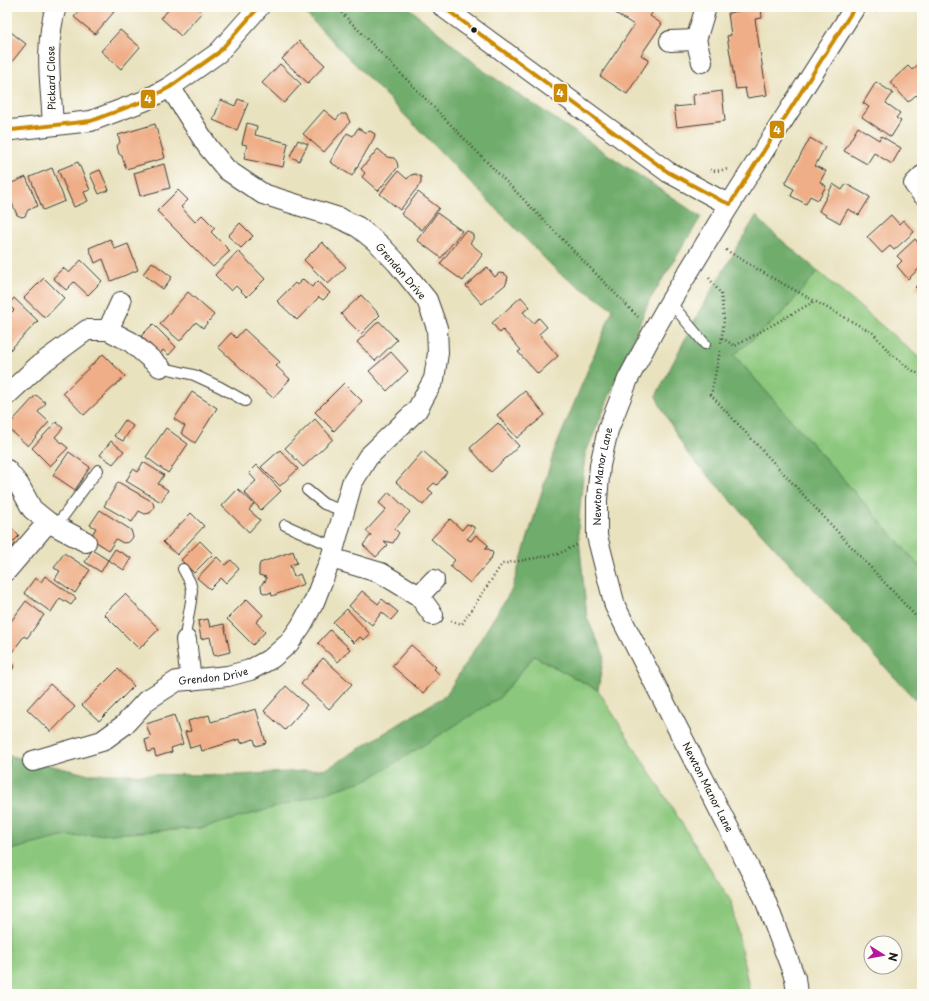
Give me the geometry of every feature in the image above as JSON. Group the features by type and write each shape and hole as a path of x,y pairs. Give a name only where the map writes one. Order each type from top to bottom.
{"street":[{"name":"Pickard Close","path":"53,126 49,53 56,7"},
{"path":"7,129 12,130 91,121 144,101 170,87 218,54 259,7"},
{"path":"444,7 668,172 730,204"},
{"path":"702,62 696,40 706,7"},
{"name":"Newton Manor Lane","path":"797,994 795,978 764,897 615,606 597,536 597,500 600,465 608,430 628,379 670,302 730,204 855,7"},
{"path":"670,41 696,40"},
{"name":"Grendon Drive","path":"33,761 102,741 124,725 146,700 177,681 228,676 250,670 272,658 289,643 314,602 332,552 352,483 368,457 417,410 434,379 438,354 437,328 427,300 379,244 358,227 339,218 262,194 227,170 208,147 170,87"},
{"path":"922,176 914,184 922,194"},
{"path":"108,330 121,302"},
{"path":"7,395 38,366 87,330 108,330 131,342 160,368"},
{"path":"7,470 32,509 52,524 86,542"},
{"path":"7,570 52,524"},
{"path":"332,552 381,573 419,596 433,615"},
{"path":"419,596 434,580"},
{"path":"186,640 191,680"}],"lane":[{"path":"670,302 705,344"},
{"path":"160,368 194,375 245,401"},
{"path":"52,524 98,470"},
{"path":"307,490 324,504 344,511"},
{"path":"285,525 332,552"},
{"path":"183,569 190,582 192,590 186,640"}],"path":[{"path":"336,7 653,332"},
{"path":"709,240 767,275 873,332 889,352 907,367 922,376"},
{"path":"708,275 721,294 724,320 711,395 922,623"},
{"path":"722,338 735,346 816,301"},
{"path":"433,615 462,624 502,564 558,554 597,536"}],"green space":[{"path":"312,7 408,7 484,71 701,217 649,301 585,455 578,529 587,618 604,655 598,690 534,656 499,698 369,779 203,828 61,837 7,851 7,755 86,774 238,775 328,768 446,695 512,589 554,452 613,309 559,273 306,14"},
{"path":"756,216 773,233 922,360 922,569 734,355"},
{"path":"756,216 773,233 818,271 783,313 734,355 922,569 922,707 687,453 656,396 700,310"},
{"path":"534,656 598,690 732,903 750,994 7,994 7,851 61,837 203,828 499,698"}],"building":[{"path":"83,7 108,7 114,12 95,34 74,17"},
{"path":"171,7 196,7 202,12 181,36 161,18"},
{"path":"606,7 656,7 650,16 662,24 641,55 649,60 627,94 600,76 634,25"},
{"path":"761,7 762,18 755,19 767,95 747,98 745,88 736,89 727,36 731,35 728,13"},
{"path":"7,29 26,44 7,68"},
{"path":"120,30 140,47 121,69 101,51"},
{"path":"299,41 325,65 308,83 282,59"},
{"path":"920,63 922,66 922,101 916,95 908,102 890,82 908,66 912,70"},
{"path":"280,64 301,84 284,103 262,83"},
{"path":"876,82 893,93 886,103 900,113 896,118 901,121 891,137 862,117 869,107 863,103"},
{"path":"722,91 725,121 677,127 674,107 694,105 693,95"},
{"path":"238,99 248,103 237,130 213,120 221,100 235,106"},
{"path":"324,110 336,120 341,114 346,114 350,122 324,152 303,134"},
{"path":"247,123 257,126 255,135 288,143 283,167 244,159 247,145 242,144"},
{"path":"155,124 165,158 126,169 117,146 120,142 118,135"},
{"path":"858,127 879,140 881,136 901,148 892,164 874,153 867,164 844,151"},
{"path":"358,128 366,133 370,131 375,134 352,176 330,162 347,133 353,136"},
{"path":"810,138 825,147 815,166 826,171 820,182 826,186 818,200 810,196 806,204 791,196 794,189 785,184"},
{"path":"298,140 308,144 299,161 290,156"},
{"path":"378,149 387,157 394,158 398,167 378,191 362,177 365,173 361,169"},
{"path":"78,162 90,190 84,192 88,201 74,207 58,170"},
{"path":"164,164 170,188 140,196 134,173"},
{"path":"52,168 65,201 43,210 30,177"},
{"path":"100,170 109,190 99,194 90,174"},
{"path":"398,171 407,179 411,175 416,174 421,177 421,183 400,210 380,194"},
{"path":"26,177 38,206 28,210 25,216 22,217 17,215 7,191 7,185"},
{"path":"833,184 842,190 846,184 870,197 859,215 848,209 840,223 819,211"},
{"path":"178,190 188,200 181,207 195,222 202,215 215,228 211,232 230,251 213,267 157,211"},
{"path":"418,192 439,208 422,230 401,214"},
{"path":"437,213 462,231 441,258 417,240"},
{"path":"891,215 899,224 903,220 914,232 894,250 890,246 882,253 867,237"},
{"path":"240,223 253,236 241,248 228,236"},
{"path":"468,231 473,235 473,239 470,243 483,254 463,281 440,264 464,232"},
{"path":"110,239 115,249 128,244 138,270 111,281 103,259 95,263 89,248"},
{"path":"915,239 922,248 922,266 908,279 897,266 902,261 897,256"},
{"path":"322,242 346,267 328,284 304,260"},
{"path":"238,251 265,279 247,297 236,286 231,291 215,275"},
{"path":"81,260 102,281 88,295 74,282 66,290 53,278 63,268 69,273"},
{"path":"152,262 172,277 163,289 143,274"},
{"path":"487,267 495,277 499,273 505,274 508,277 506,284 482,304 466,286"},
{"path":"44,278 64,298 45,318 24,298"},
{"path":"303,279 312,287 318,281 330,293 323,300 319,297 297,320 277,301 295,283 297,285"},
{"path":"922,281 922,294 915,287"},
{"path":"188,292 214,315 203,328 196,322 180,341 160,324"},
{"path":"361,295 380,315 361,334 341,314"},
{"path":"521,297 530,307 523,312 533,323 539,318 547,327 539,334 558,356 538,374 518,352 521,350 503,330 500,333 492,323"},
{"path":"14,298 38,321 7,353 7,317 14,310 8,305"},
{"path":"379,321 397,340 375,361 357,342"},
{"path":"153,324 176,347 169,355 163,350 160,354 141,336"},
{"path":"244,329 280,362 276,366 290,379 273,398 218,347 231,333 236,338"},
{"path":"391,352 408,371 387,391 369,371"},
{"path":"103,354 125,376 84,415 63,393"},
{"path":"344,383 362,401 334,431 315,412"},
{"path":"525,391 545,415 517,438 497,415"},
{"path":"192,392 217,408 195,443 181,433 185,426 174,419"},
{"path":"36,395 46,403 38,412 49,422 28,446 7,427"},
{"path":"315,419 333,439 303,467 285,448"},
{"path":"125,420 133,426 123,441 114,436"},
{"path":"56,422 63,428 55,437 68,448 50,466 32,448"},
{"path":"498,423 519,446 491,472 470,448"},
{"path":"166,428 188,444 168,473 146,457"},
{"path":"111,441 124,451 113,464 100,455"},
{"path":"280,450 298,469 280,486 261,467"},
{"path":"423,451 447,472 437,485 434,483 428,489 433,493 423,505 396,482"},
{"path":"69,452 90,467 75,490 53,475"},
{"path":"143,462 164,475 158,484 168,490 161,502 126,481 133,469 138,472"},
{"path":"257,465 281,491 261,510 244,492 256,481 249,473"},
{"path":"118,482 153,502 154,507 150,513 145,514 139,511 132,522 104,506"},
{"path":"238,489 254,504 249,510 260,520 249,532 222,506"},
{"path":"389,492 410,512 395,529 399,533 393,543 384,541 388,545 376,557 363,545 371,535 366,531 386,509 379,503"},
{"path":"100,510 131,530 133,537 129,542 123,543 116,539 109,550 90,538 96,528 90,525"},
{"path":"191,513 204,526 177,555 163,542"},
{"path":"450,519 462,530 467,524 474,527 474,531 467,539 471,541 476,535 488,545 485,549 489,549 493,553 491,559 470,583 450,566 455,560 431,539"},
{"path":"7,523 19,536 7,548"},
{"path":"200,541 213,554 194,573 181,560"},
{"path":"115,549 131,558 124,570 108,560"},
{"path":"92,550 108,560 101,572 85,562"},
{"path":"293,551 297,563 290,565 294,577 300,574 304,584 272,596 271,592 267,594 262,592 261,586 263,582 266,581 266,577 259,575 260,563"},
{"path":"64,553 90,570 75,593 55,579 60,571 54,568"},
{"path":"217,557 225,565 231,560 239,569 226,583 221,578 210,589 197,578"},
{"path":"45,576 76,598 71,605 60,598 51,612 24,593 35,578 41,582"},
{"path":"362,591 378,604 382,599 398,612 391,620 382,612 372,625 349,606"},
{"path":"125,594 159,629 139,649 104,614"},
{"path":"247,599 263,615 256,622 265,632 253,645 227,619"},
{"path":"26,601 44,615 27,638 24,636 8,658 14,664 13,669 10,672 7,672 7,623 9,624"},
{"path":"347,609 370,634 364,640 360,637 354,643 333,622"},
{"path":"208,619 210,627 224,624 230,652 214,656 210,637 201,639 198,621"},
{"path":"330,630 350,649 338,662 318,643"},
{"path":"411,645 436,667 434,669 440,675 423,693 392,666"},
{"path":"323,658 352,684 329,709 301,684"},
{"path":"118,669 134,686 99,721 82,705"},
{"path":"50,684 75,707 51,732 27,709"},
{"path":"286,686 307,705 285,730 264,711"},
{"path":"256,709 266,743 256,746 254,739 241,743 240,739 202,751 200,745 190,748 185,732 191,731 188,721 209,715 211,722"},
{"path":"174,715 183,744 171,748 172,752 156,757 154,750 148,752 145,740 151,738 146,724"}],"transit line":[{"name":"4","path":"7,129 12,130 91,121 144,101 170,87 218,53 259,7"},
{"name":"4","path":"443,7 668,172 730,204 855,7"}]}
